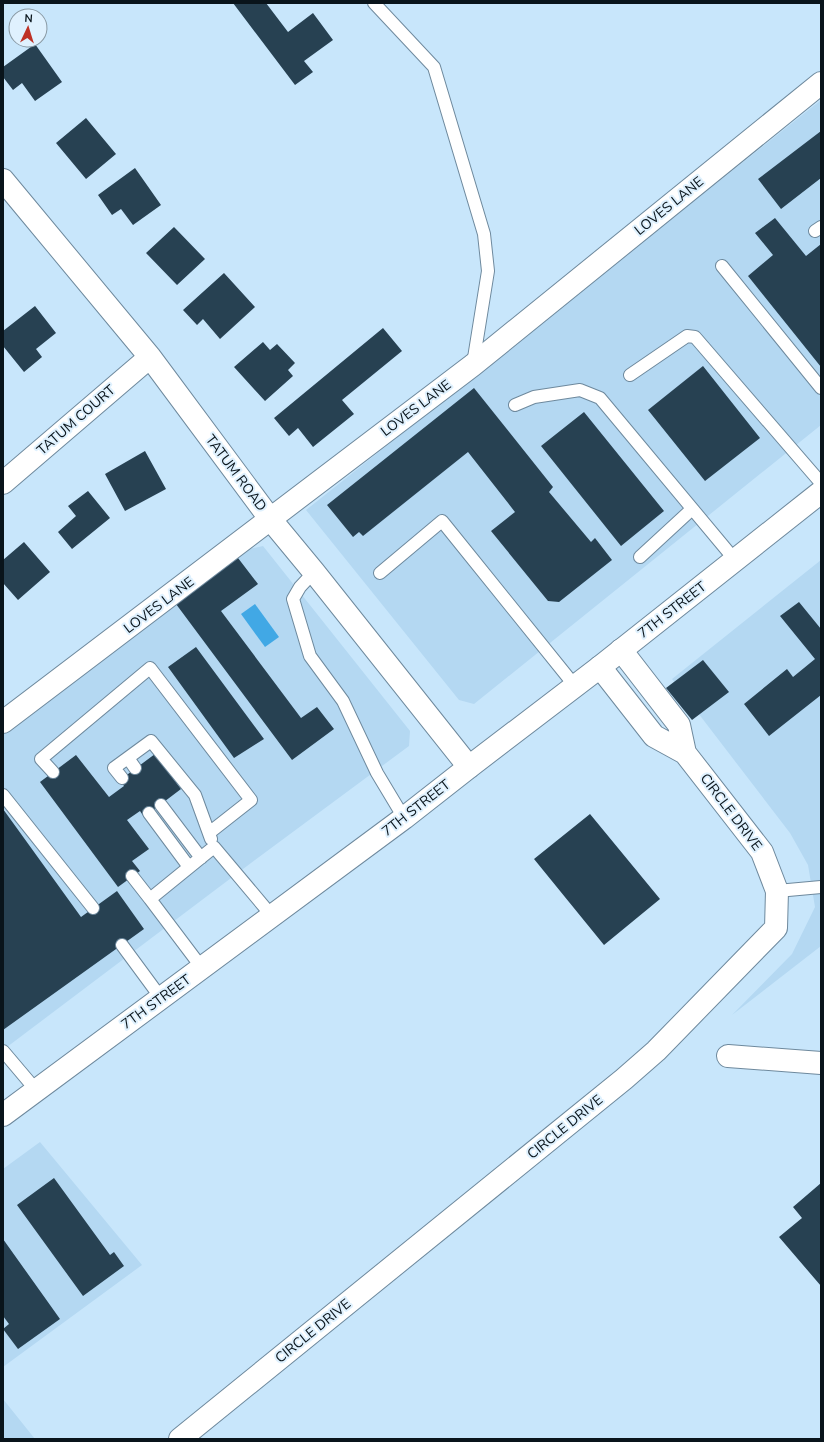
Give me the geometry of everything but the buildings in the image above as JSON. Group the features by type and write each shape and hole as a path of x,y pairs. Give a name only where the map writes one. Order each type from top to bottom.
{"street":[{"name":"LOVES LANE","path":"3,722 271,520 473,365 821,83"},
{"name":"TATUM ROAD","path":"3,180 150,357 271,520 468,767"},
{"name":"TATUM COURT","path":"3,483 150,357"},
{"name":"7TH STREET","path":"3,1115 404,818 468,767 575,686 821,492"},
{"name":"CIRCLE DRIVE","path":"180,1439 618,1084 656,1051 776,928 777,891 762,852 685,752 679,725 621,650"},
{"name":"CIRCLE DRIVE","path":"600,666 654,736 685,752"},
{"path":"728,1056 821,1063"}],"lane":[{"path":"374,3 434,67 484,234 488,271 473,365"},
{"path":"722,266 821,388"},
{"path":"630,375 687,336 695,336 821,483"},
{"path":"515,405 534,397 580,390 600,398 735,560"},
{"path":"640,557 692,509"},
{"path":"380,573 442,521 575,686"},
{"path":"314,572 300,587 293,599 310,656 343,701 376,773 404,818"},
{"path":"53,772 41,759 150,668 252,800 209,833"},
{"path":"122,778 114,768 151,741 195,795 214,848 272,916"},
{"path":"128,758 135,768"},
{"path":"3,795 93,908"},
{"path":"161,805 201,858"},
{"path":"149,813 189,867"},
{"path":"150,898 214,848"},
{"path":"132,876 202,968"},
{"path":"777,891 821,887"},
{"path":"122,945 161,998"},
{"path":"3,1051 36,1090"}],"shaded area":[{"path":"821,100 821,425 474,704 459,700 306,510"},
{"path":"263,546 410,731 409,746 3,1050 3,731 249,549"},
{"path":"821,560 821,946 732,1015 792,954 815,907 808,865 790,833 672,679"},
{"path":"40,1142 142,1265 3,1367 3,1169"},
{"path":"3,1399 35,1439 3,1439"}],"water":[{"path":"255,604 279,637 265,647 241,614"}]}
